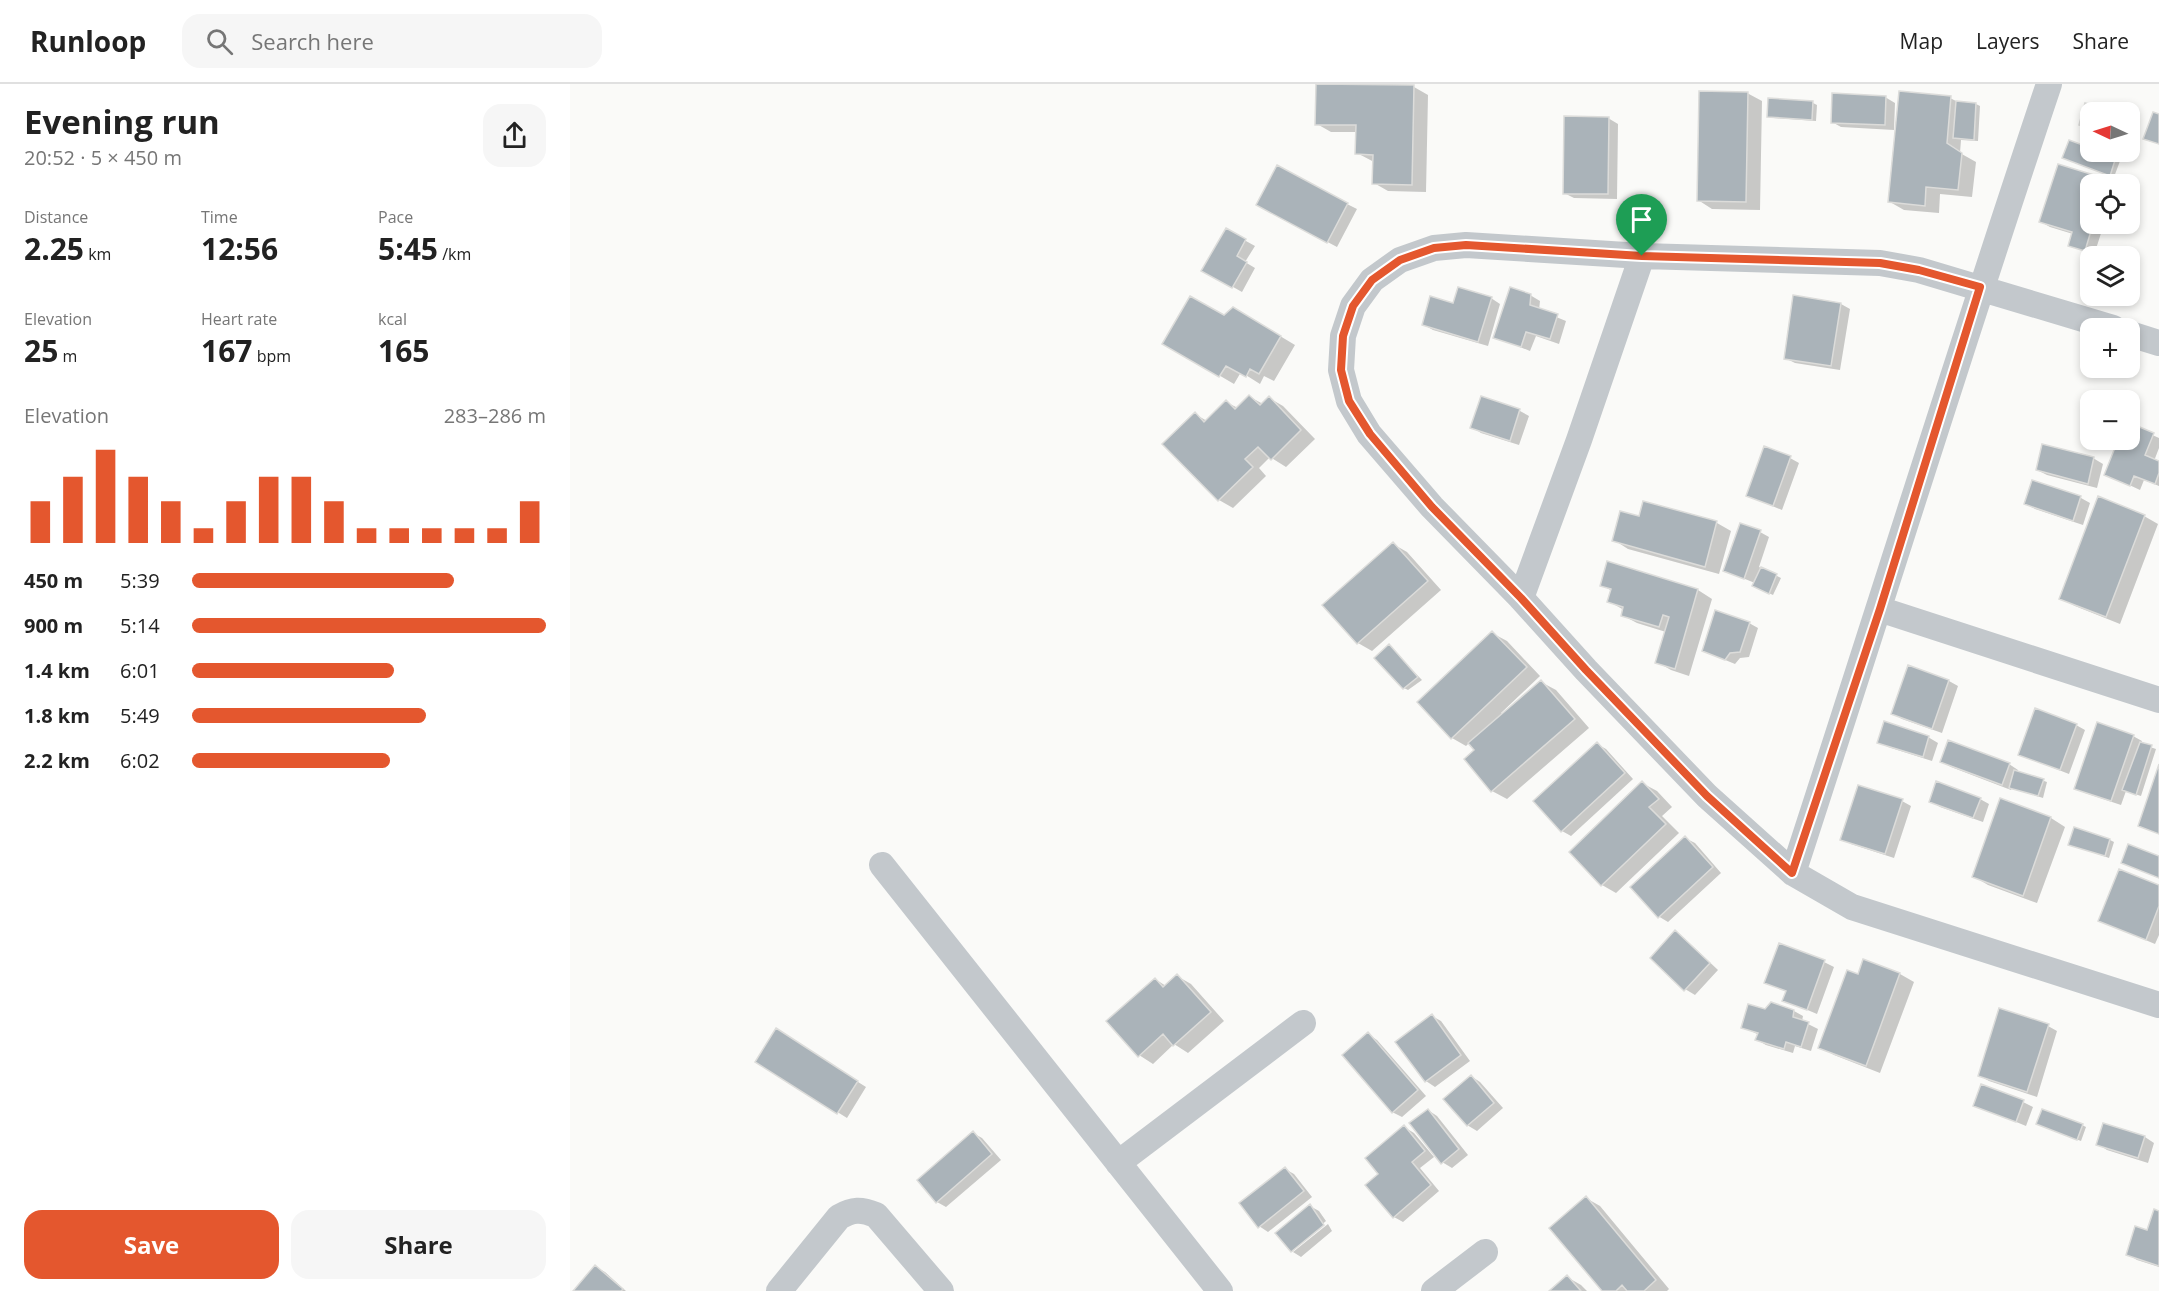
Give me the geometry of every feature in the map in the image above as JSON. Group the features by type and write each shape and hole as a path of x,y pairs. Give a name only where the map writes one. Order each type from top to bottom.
{"street":[{"path":"1792,873 1880,609 1980,287 2049,84"},
{"path":"2081,318 1919,270 1880,263 1642,256 1466,245 1434,248 1400,260 1372,280 1353,306 1343,336 1341,370 1349,401 1370,434 1432,507 1707,796 1792,873 1852,907 2159,1005"},
{"path":"1521,598 1580,440 1642,256"},
{"path":"2140,337 2159,343"},
{"path":"1880,609 2159,700"},
{"path":"882,865 1220,1291"},
{"path":"1118,1163 1303,1023"},
{"path":"779,1291 839,1217 851,1210 864,1210 876,1215 941,1291"},
{"path":"1434,1291 1485,1252"}],"building":[{"path":"1316,84 1414,85 1412,185 1372,184 1373,155 1355,154 1356,125 1315,125"},
{"path":"1699,91 1748,92 1746,202 1697,201"},
{"path":"1899,91 1951,96 1947,143 1962,153 1958,190 1926,187 1925,206 1888,202"},
{"path":"1832,93 1886,96 1885,125 1831,123"},
{"path":"1768,98 1813,101 1812,120 1767,117"},
{"path":"1956,101 1976,103 1974,140 1953,138"},
{"path":"2153,112 2159,114 2159,144 2143,139"},
{"path":"1564,116 1609,117 1608,194 1563,194"},
{"path":"2069,140 2080,144 2080,162 2114,162 2111,174 2105,174 2062,158"},
{"path":"2058,164 2091,174 2080,174 2080,234 2090,234 2086,246 2080,246 2080,250 2068,246 2072,232 2039,222"},
{"path":"1277,165 1348,203 1327,243 1256,205"},
{"path":"1226,228 1246,239 1237,256 1247,262 1232,288 1201,271"},
{"path":"1458,287 1492,297 1478,342 1422,325 1430,296 1453,303"},
{"path":"1510,287 1531,294 1530,305 1558,314 1550,339 1526,332 1521,347 1493,338"},
{"path":"1793,295 1841,303 1831,366 1784,359"},
{"path":"1190,296 1224,315 1233,307 1281,336 1259,374 1250,369 1246,377 1226,366 1219,377 1162,344"},
{"path":"1249,395 1260,405 1269,396 1301,430 1271,460 1258,447 1245,459 1253,467 1218,501 1162,444 1195,412 1204,422 1226,400 1235,409"},
{"path":"1481,396 1520,409 1510,441 1470,428"},
{"path":"2140,427 2154,433 2145,455 2159,461 2159,473 2155,484 2134,476 2130,486 2104,475 2114,450 2140,450"},
{"path":"2042,444 2094,457 2088,484 2036,470"},
{"path":"1764,446 1791,456 1773,506 1746,496"},
{"path":"2032,480 2081,496 2073,521 2024,504"},
{"path":"2098,496 2145,515 2106,617 2059,599"},
{"path":"1643,501 1717,521 1705,567 1612,541 1620,511 1639,516"},
{"path":"1740,523 1761,530 1744,579 1723,571"},
{"path":"1393,542 1428,581 1357,644 1322,605"},
{"path":"1607,561 1698,589 1675,669 1655,663 1669,617 1663,615 1659,627 1621,616 1623,607 1607,602 1611,589 1600,586"},
{"path":"1761,567 1777,574 1769,594 1752,586"},
{"path":"1715,610 1750,622 1740,652 1730,653 1725,660 1702,651"},
{"path":"1492,631 1527,667 1451,739 1417,702"},
{"path":"1389,644 1418,677 1403,689 1374,658"},
{"path":"1908,665 1949,680 1932,729 1891,714"},
{"path":"1541,680 1575,719 1491,792 1464,759 1474,750 1468,743"},
{"path":"2035,708 2077,724 2060,770 2018,755"},
{"path":"1884,721 1929,736 1923,757 1877,743"},
{"path":"2097,722 2134,735 2111,801 2074,789"},
{"path":"1948,740 2010,763 2002,785 1940,762"},
{"path":"1597,742 1625,773 1561,832 1533,801"},
{"path":"2140,742 2152,745 2136,795 2122,790"},
{"path":"2159,764 2159,834 2138,826"},
{"path":"2014,770 2044,779 2038,796 2009,788"},
{"path":"1642,781 1659,799 1649,807 1666,824 1601,886 1569,852"},
{"path":"1936,781 1981,798 1973,818 1929,802"},
{"path":"1858,785 1903,799 1885,854 1840,840"},
{"path":"2000,798 2051,817 2023,896 1972,877"},
{"path":"2074,827 2110,839 2105,856 2068,845"},
{"path":"1685,836 1713,867 1658,918 1630,887"},
{"path":"2128,844 2159,856 2159,878 2121,863"},
{"path":"2119,869 2159,885 2159,906 2146,940 2098,921"},
{"path":"1675,930 1710,963 1684,991 1650,958"},
{"path":"1779,943 1825,960 1807,1010 1782,1001 1786,991 1764,983"},
{"path":"1863,959 1900,973 1866,1066 1818,1048 1847,970 1858,974"},
{"path":"1177,974 1211,1012 1173,1046 1163,1034 1138,1057 1106,1021 1155,978 1163,987"},
{"path":"1771,1002 1794,1010 1793,1017 1809,1022 1801,1047 1786,1042 1784,1049 1755,1040 1758,1033 1741,1028 1748,1004 1765,1009"},
{"path":"1999,1008 2049,1024 2027,1092 1978,1076"},
{"path":"1432,1014 1461,1055 1425,1082 1395,1042"},
{"path":"776,1028 858,1081 837,1114 755,1062"},
{"path":"1368,1032 1418,1090 1392,1113 1342,1055"},
{"path":"1471,1075 1494,1103 1467,1126 1443,1099"},
{"path":"1981,1084 2024,1100 2016,1122 1973,1106"},
{"path":"1428,1109 1459,1149 1441,1164 1409,1123"},
{"path":"2042,1109 2083,1124 2077,1140 2036,1124"},
{"path":"2103,1123 2145,1136 2138,1158 2096,1145"},
{"path":"1404,1125 1425,1151 1412,1162 1431,1185 1393,1218 1365,1185 1378,1174 1365,1158"},
{"path":"973,1131 992,1154 936,1203 917,1180"},
{"path":"1285,1167 1304,1191 1258,1228 1239,1203"},
{"path":"1586,1196 1656,1280 1644,1291 1627,1291 1622,1285 1616,1291 1602,1291 1549,1228"},
{"path":"1310,1204 1324,1225 1291,1252 1275,1233"},
{"path":"2154,1209 2159,1211 2159,1266 2126,1255 2135,1226 2147,1230"},
{"path":"595,1265 623,1289 621,1291 573,1291"},
{"path":"1567,1275 1581,1291 1549,1291"}],"route":[{"path":"1466,245 1642,256 1880,263 1919,270 1980,287 1880,609 1792,873 1707,796 1432,507 1370,434 1349,401 1341,370 1343,336 1353,306 1372,280 1400,260 1434,248 1466,245"}]}
